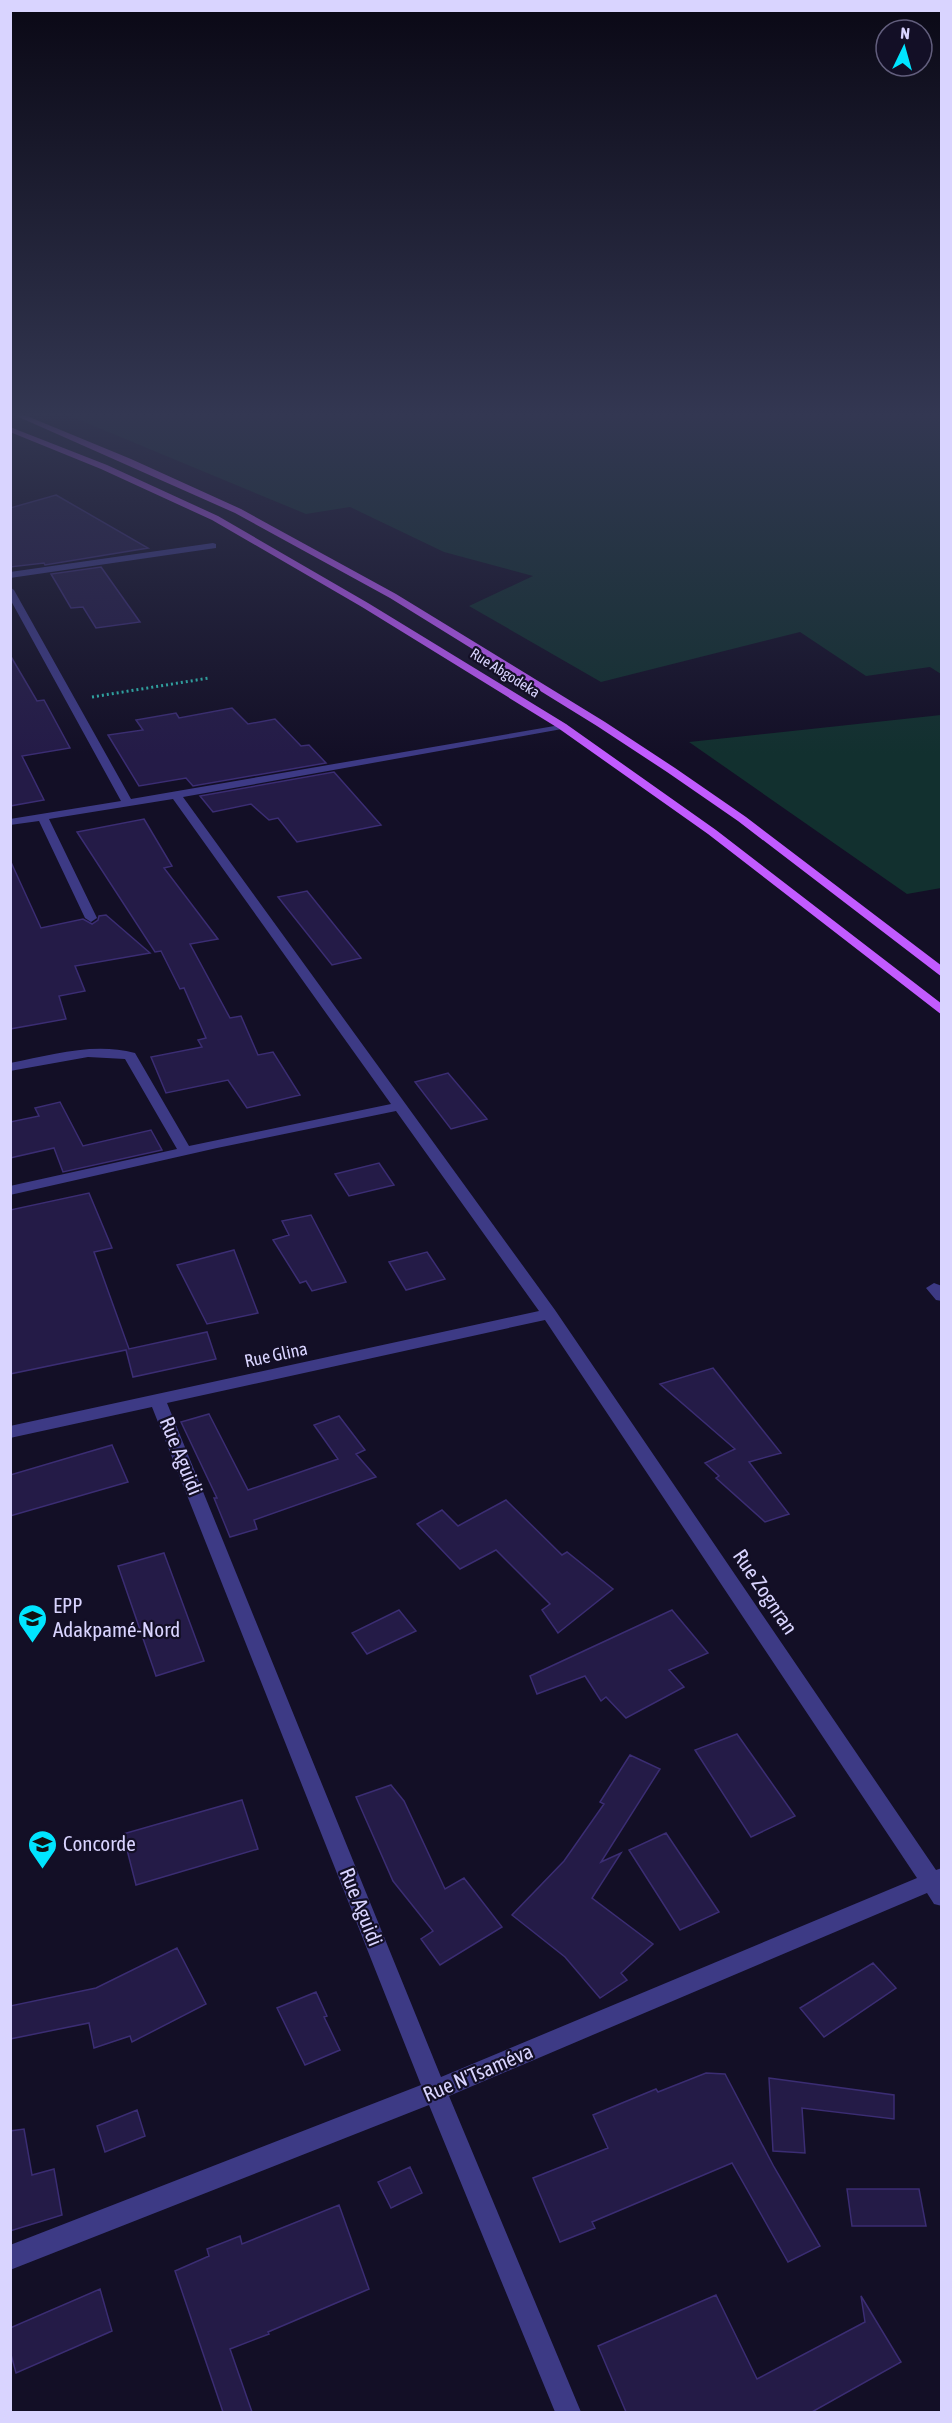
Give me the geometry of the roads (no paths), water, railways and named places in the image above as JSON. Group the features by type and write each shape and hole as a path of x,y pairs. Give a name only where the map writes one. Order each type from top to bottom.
{"main road":[{"name":"Rue Abgodeka","path":"231,527 365,604 562,726 712,832 942,1011"},
{"name":"Rue Abgodeka","path":"267,527 393,596 601,724 671,770 742,819 942,973"}],"street":[{"path":"10,575 213,546"},
{"path":"10,590 128,803"},
{"path":"10,822 176,795 562,726"},
{"name":"Rue Zognran","path":"176,795 549,1314 938,1885"},
{"path":"43,817 91,918"},
{"path":"10,1067 96,1052 122,1052 130,1056 185,1151"},
{"path":"10,1191 185,1151 401,1106"},
{"name":"Rue Glina","path":"10,1432 549,1314"},
{"name":"Rue Aguidi","path":"158,1401 435,2091 568,2412"},
{"name":"Rue N'Tsaméva","path":"10,2258 435,2091 938,1885"}],"place":[{"name":"EPP Adakpamé-Nord","path":"32,1644"},
{"name":"Concorde","path":"42,1870"}]}
